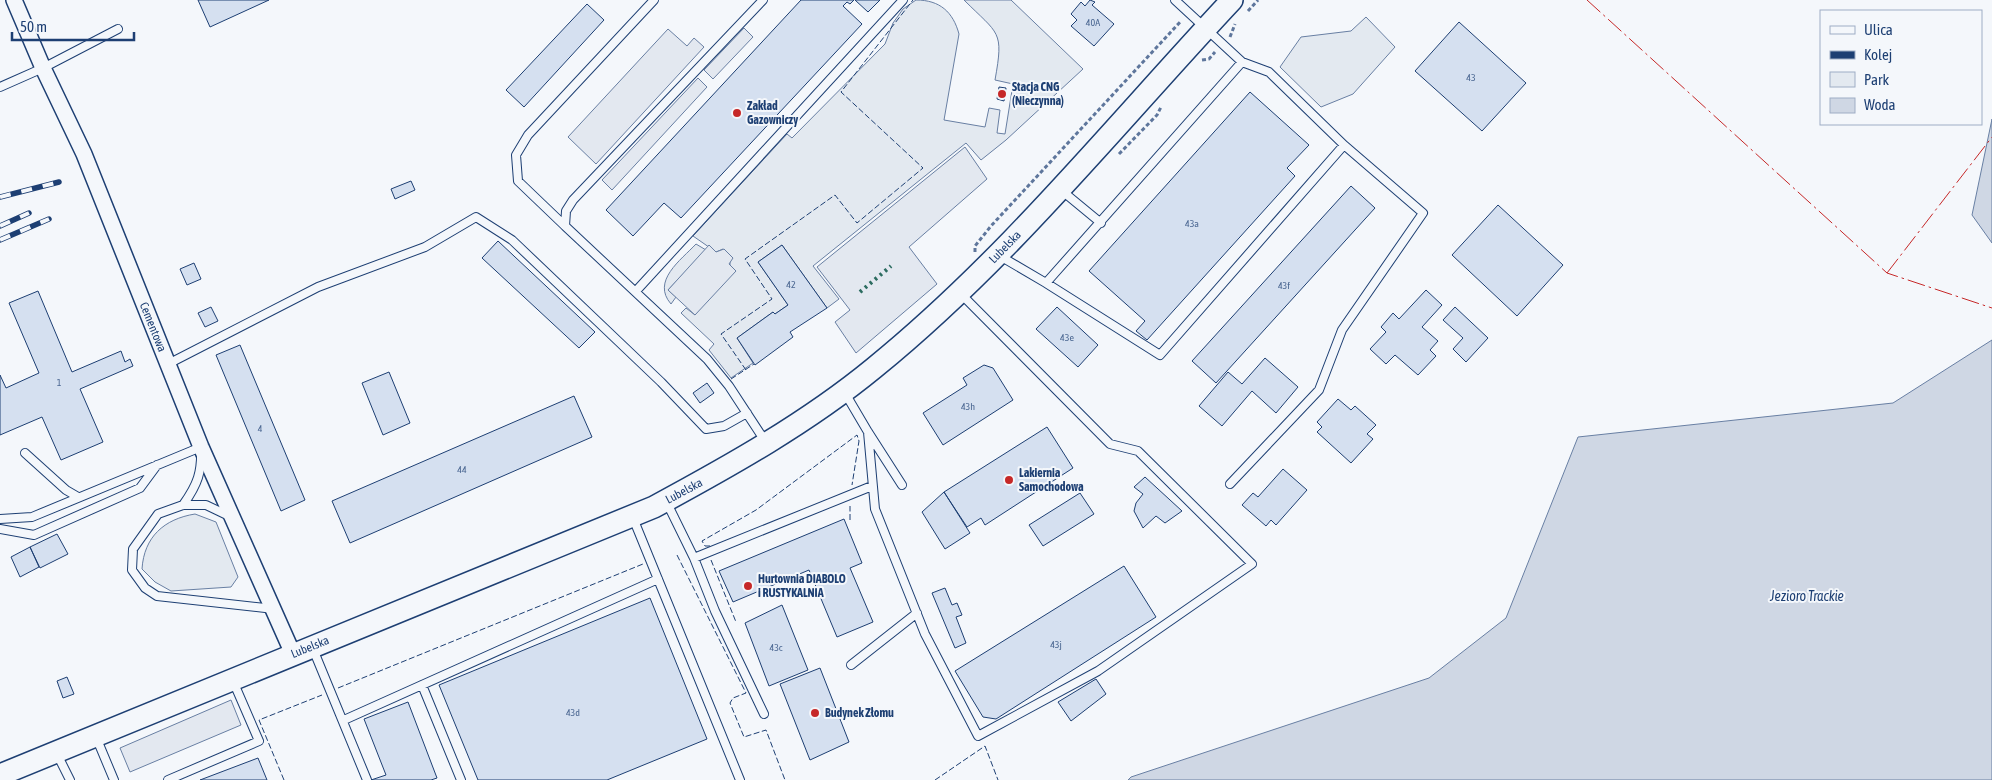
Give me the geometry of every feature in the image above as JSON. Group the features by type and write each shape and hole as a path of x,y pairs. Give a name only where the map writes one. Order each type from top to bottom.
{"street":[{"name":"Cementowa","path":"14,0 43,68 84,154 201,447 274,609 303,650"},
{"name":"Lubelska","path":"0,775 632,516 666,500 766,443 844,391 910,338 983,271 1232,0"}],"lane":[{"path":"654,0 528,134 516,155 518,181 707,359 729,386 766,443"},
{"path":"565,226 566,210 573,200 763,0"},
{"path":"636,291 903,0"},
{"path":"1175,0 1242,62 1268,72 1344,145 1423,213 1342,330 1319,390 1230,484"},
{"path":"0,87 43,68 118,29"},
{"path":"1046,283 1101,224 1242,62"},
{"path":"998,255 1160,355 1344,145"},
{"path":"1060,189 1101,224"},
{"path":"168,364 318,287 425,247 476,217 512,240 654,375 706,428 724,426 746,413"},
{"path":"868,432 872,486 876,509 925,634 978,736 1098,671 1252,564 1138,451 1110,444 959,293"},
{"path":"844,391 902,485"},
{"path":"0,519 32,517 158,463 201,447 202,468 194,490 183,505"},
{"path":"25,453 66,490 78,497"},
{"path":"0,528 34,535 140,488 158,463"},
{"path":"694,558 872,486"},
{"path":"666,500 764,714"},
{"path":"235,519 206,505 183,505 158,514 133,549 132,570 145,588 157,596 274,609"},
{"path":"632,516 740,780"},
{"path":"344,720 658,579"},
{"path":"851,665 917,613"},
{"path":"303,650 344,720 367,780"},
{"path":"168,780 259,741 232,679"},
{"path":"422,685 461,780"},
{"path":"95,736 114,780"},
{"path":"56,752 70,780"}],"path":[{"path":"983,271 974,262 975,246 990,226 1188,12"}],"green space":[{"path":"916,0 939,5 953,19 959,34 944,120 985,127 989,108 1000,110 997,133 1005,134 1013,84 995,80 999,51 996,34 985,20 964,0 1011,0 1083,69 1006,140 981,160 966,143 813,266 839,299 827,308 782,245 758,262 788,305 775,314 773,312 737,338 753,363 731,378 709,350 714,344 681,313 686,308 695,315 730,266 732,258 723,249 716,252 693,236 787,134 792,138 885,44 893,23 903,9"},
{"path":"1366,17 1395,47 1353,94 1321,107 1280,67 1301,37 1351,31"},
{"path":"696,244 706,250 668,290 676,297 671,304 664,287 666,279 676,264"},
{"path":"195,514 216,522 238,577 231,587 171,591 155,582 142,569 147,548 151,539 158,531 174,520"}],"shaded area":[{"path":"744,28 753,37 713,79 704,70"},
{"path":"668,29 687,46 694,38 704,47 596,164 568,137"},
{"path":"698,78 707,87 612,190 602,180"},
{"path":"965,147 987,179 909,247 937,284 856,353 835,322 850,310 817,267"},
{"path":"709,245 716,252 724,249 733,258 729,264 736,271 695,315 668,290"},
{"path":"231,700 241,725 130,772 120,748"}],"water":[{"path":"1992,119 1992,243 1972,215"},
{"name":"Jezioro Trackie","path":"1992,340 1992,780 1128,780 1131,777 1429,678 1506,618 1578,437 1893,403"}],"building":[{"path":"198,0 269,0 210,27"},
{"name":"Zakład Gazowniczy","path":"801,0 854,0 850,4 847,2 843,6 862,24 681,218 664,203 633,236 606,210"},
{"path":"855,0 880,0 868,12"},
{"path":"1090,0 1095,2 1092,5 1114,24 1094,46 1071,26 1077,20 1071,14 1081,2 1085,6"},
{"path":"587,4 604,20 524,107 506,90"},
{"path":"1459,22 1526,83 1482,131 1415,71"},
{"name":"Stacja CNG (Nieczynna)","path":"999,87 1006,88 1004,101 997,99"},
{"path":"1250,92 1309,145 1287,168 1295,176 1147,340 1136,331 1145,321 1089,271"},
{"path":"411,181 415,190 395,199 391,189"},
{"path":"1351,186 1375,208 1216,383 1192,361"},
{"path":"1498,205 1563,265 1517,316 1452,255"},
{"path":"498,241 595,332 579,348 482,258"},
{"path":"782,245 827,308 790,332 793,337 755,365 737,338 773,312 775,314 788,305 758,262"},
{"path":"194,263 201,279 187,285 180,269"},
{"path":"1426,290 1442,305 1422,327 1438,341 1430,350 1436,356 1418,375 1395,355 1386,364 1370,349 1386,332 1381,327 1393,313 1399,319"},
{"path":"38,291 72,372 121,351 125,362 130,359 133,366 80,389 103,442 61,460 42,417 0,435 0,375 6,388 39,373 9,303"},
{"path":"211,307 218,321 205,327 198,313"},
{"path":"1057,307 1098,345 1078,367 1036,329"},
{"path":"1455,307 1488,338 1466,362 1453,349 1463,338 1443,320"},
{"path":"240,345 305,500 281,511 216,355"},
{"path":"1265,358 1298,387 1276,413 1252,391 1222,426 1199,406 1228,372 1242,384"},
{"path":"984,365 993,368 1013,400 943,445 923,413 967,385 963,378"},
{"path":"389,372 410,423 383,435 362,383"},
{"path":"707,383 714,393 700,403 693,393"},
{"path":"574,396 592,437 350,543 332,501"},
{"path":"1338,399 1351,410 1355,406 1376,425 1367,434 1373,439 1351,463 1317,432 1322,427 1317,422"},
{"name":"Lakiernia Samochodowa","path":"1047,427 1073,468 985,525 981,518 967,527 944,492"},
{"path":"1283,469 1307,490 1276,525 1271,520 1266,526 1242,505 1253,493 1258,497"},
{"path":"1145,477 1182,511 1165,523 1156,516 1143,528 1134,511 1136,503 1143,494 1134,487"},
{"path":"944,492 970,533 945,549 922,512"},
{"path":"1080,493 1094,514 1043,546 1029,525"},
{"name":"Hurtownia DIABOLO i RUSTYKALNIA","path":"844,519 862,563 850,568 873,622 837,637 809,570 733,602 719,571"},
{"path":"57,534 68,554 40,568 30,547"},
{"path":"30,547 39,567 20,577 11,557"},
{"path":"1124,566 1156,617 996,719 983,717 955,671"},
{"path":"945,588 952,605 957,603 962,615 956,617 966,643 955,648 932,593"},
{"path":"650,598 707,739 607,780 478,780 439,685"},
{"path":"782,605 808,670 769,686 745,623"},
{"name":"Budynek Złomu","path":"820,668 849,742 810,760 780,684"},
{"path":"67,677 74,694 63,698 57,681"},
{"path":"1096,679 1106,694 1071,721 1058,702"},
{"path":"408,702 437,778 431,780 371,780 386,775 364,719"},
{"path":"258,758 267,780 200,780"}],"railway":[{"path":"0,197 59,182"},
{"path":"0,226 29,213"},
{"path":"0,240 49,219"}],"hedge":[{"path":"860,292 891,266"}],"fence":[{"path":"746,370 721,334 772,299 745,259 835,195 857,223 923,168 841,92 913,0"},
{"path":"731,379 754,364"},
{"path":"710,546 705,546 702,541 756,510 857,435 859,441 852,485"},
{"path":"850,506 850,520"},
{"path":"677,555 746,693 733,698 730,703 744,737 766,730 785,780"},
{"path":"711,560 736,622"},
{"path":"338,688 643,564"},
{"path":"284,780 259,720 322,695"},
{"path":"935,780 985,746 998,780"}],"power":[{"path":"1587,0 1887,273 1992,308"},
{"path":"1887,273 1992,137"}],"place":[{"name":"Stacja CNG (Nieczynna)","path":"1002,94"},
{"name":"Zakład Gazowniczy","path":"737,113"},
{"name":"Lakiernia Samochodowa","path":"1009,480"},
{"name":"Hurtownia DIABOLO i RUSTYKALNIA","path":"748,586"},
{"name":"Budynek Złomu","path":"815,713"}]}
